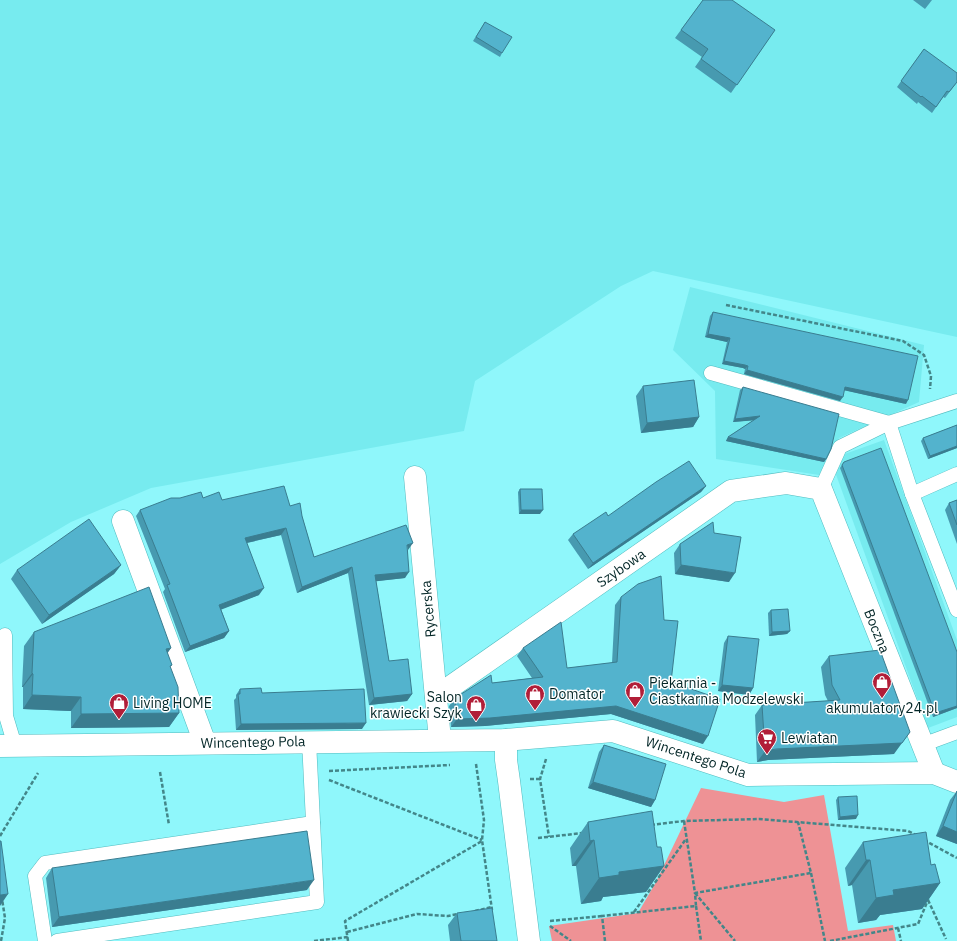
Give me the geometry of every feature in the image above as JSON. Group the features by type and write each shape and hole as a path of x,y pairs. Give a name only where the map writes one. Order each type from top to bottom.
{"street":[{"name":"Rycerska","path":"416,477 440,740"},
{"name":"Szybowa","path":"436,697 731,491 786,483 821,489"},
{"name":"Boczna","path":"821,489 934,773"},
{"path":"123,521 205,743"},
{"name":"Wincentego Pola","path":"7,746 506,740 613,731 748,775 934,773 957,782"},
{"path":"506,740 506,760 529,941"}],"lane":[{"path":"711,373 889,423"},
{"path":"821,489 840,447 889,423 957,401"},
{"path":"889,423 912,494 957,610"},
{"path":"912,494 957,474"},
{"path":"5,635 3,716 7,746"},
{"path":"922,745 957,732"},
{"path":"57,941 317,902 309,742"},
{"path":"45,941 35,876 45,863 313,823"}],"path":[{"path":"726,305 903,341 924,354 931,376 928,410"},
{"path":"547,755 540,779 549,837"},
{"path":"468,765 483,763"},
{"path":"476,764 484,820 482,840 493,914"},
{"path":"310,772 452,765"},
{"path":"160,772 173,844"},
{"path":"310,772 482,840"},
{"path":"0,836 38,773"},
{"path":"644,826 684,821 759,819 908,831 957,858"},
{"path":"684,821 701,941"},
{"path":"798,822 825,941"},
{"path":"908,831 910,838"},
{"path":"516,840 588,832"},
{"path":"634,912 686,838"},
{"path":"348,941 345,921 482,840"},
{"path":"694,893 810,873"},
{"path":"926,892 928,900 946,940"},
{"path":"694,893 735,941"},
{"path":"1,941 5,918 2,898"},
{"path":"830,941 918,924 928,900"},
{"path":"543,922 696,906"},
{"path":"470,912 492,907"},
{"path":"347,932 417,914 448,916 462,913"},
{"path":"602,916 605,941"},
{"path":"898,928 901,941"},
{"path":"314,941 348,937"}],"shaded area":[{"path":"0,0 957,0 957,337 653,271 621,286 475,381 464,431 151,488 71,522 0,564"},
{"path":"690,287 924,345 919,402 839,438 819,475 716,459 715,391 673,350"},
{"path":"884,440 957,640 957,717 928,728 834,469 839,456"},
{"path":"701,788 784,802 824,795 848,931 893,925 896,941 552,941 549,926 638,913 656,882"}],"building":[{"path":"703,0 732,0 775,30 737,85 701,59 708,49 681,30"},
{"path":"485,22 512,37 502,53 476,37"},
{"path":"924,49 957,73 957,82 949,92 947,91 936,107 901,81"},
{"path":"713,312 918,356 908,400 845,387 843,397 747,370 748,366 745,365 724,361 730,338 708,334"},
{"path":"694,380 699,417 647,423 643,386"},
{"path":"743,387 839,414 831,449 826,459 728,437 760,416 735,419"},
{"path":"957,425 957,446 930,456 923,438"},
{"path":"881,448 957,652 957,706 935,713 842,465 844,462"},
{"path":"689,461 706,486 593,563 573,534 606,512 608,516"},
{"path":"284,486 290,506 300,503 302,516 314,557 406,525 413,543 407,545 409,572 375,575 389,661 408,659 412,694 374,698 352,567 302,587 286,528 245,538 264,588 219,605 229,631 190,646 167,585 170,584 140,510 171,498 180,498 201,492 203,498 219,492 222,500"},
{"path":"520,489 542,489 543,510 521,510"},
{"path":"957,500 957,525 949,503"},
{"path":"89,519 121,565 49,615 17,570"},
{"path":"713,522 714,533 741,537 735,573 681,565 680,544"},
{"path":"661,576 664,620 678,621 671,682 720,699 708,736 616,706 490,718 457,719 455,698 491,675 492,683 543,677 523,648 561,622 567,668 617,662 621,597 638,584"},
{"path":"149,587 171,648 166,649 172,665 170,666 178,687 179,713 81,714 81,697 32,695 34,632"},
{"path":"788,609 790,631 772,632 771,610"},
{"path":"728,636 759,639 753,688 722,685"},
{"path":"880,650 910,732 902,743 776,749 765,751 762,705 840,700 832,685 829,656"},
{"path":"261,688 262,693 364,689 366,723 241,724 238,694 240,694 240,689"},
{"path":"604,745 666,764 655,800 593,782"},
{"path":"957,791 957,832 943,826"},
{"path":"857,796 858,815 840,817 838,797"},
{"path":"652,811 657,847 661,847 664,866 619,872 619,875 599,878 594,840 590,841 588,822"},
{"path":"307,831 314,880 59,917 52,868"},
{"path":"926,832 931,865 935,864 940,883 893,890 894,895 876,898 870,860 866,860 863,842"},
{"path":"0,841 8,894 0,895"},
{"path":"492,908 497,941 461,941 457,913"}],"place":[{"name":"akumulatory24.pl","path":"882,699"},
{"name":"Piekarnia - Ciastkarnia Modzelewski","path":"635,708"},
{"name":"Domator","path":"535,711"},
{"name":"Living HOME","path":"119,720"},
{"name":"Salon krawiecki Szyk","path":"476,722"},
{"name":"Lewiatan","path":"767,755"}]}
